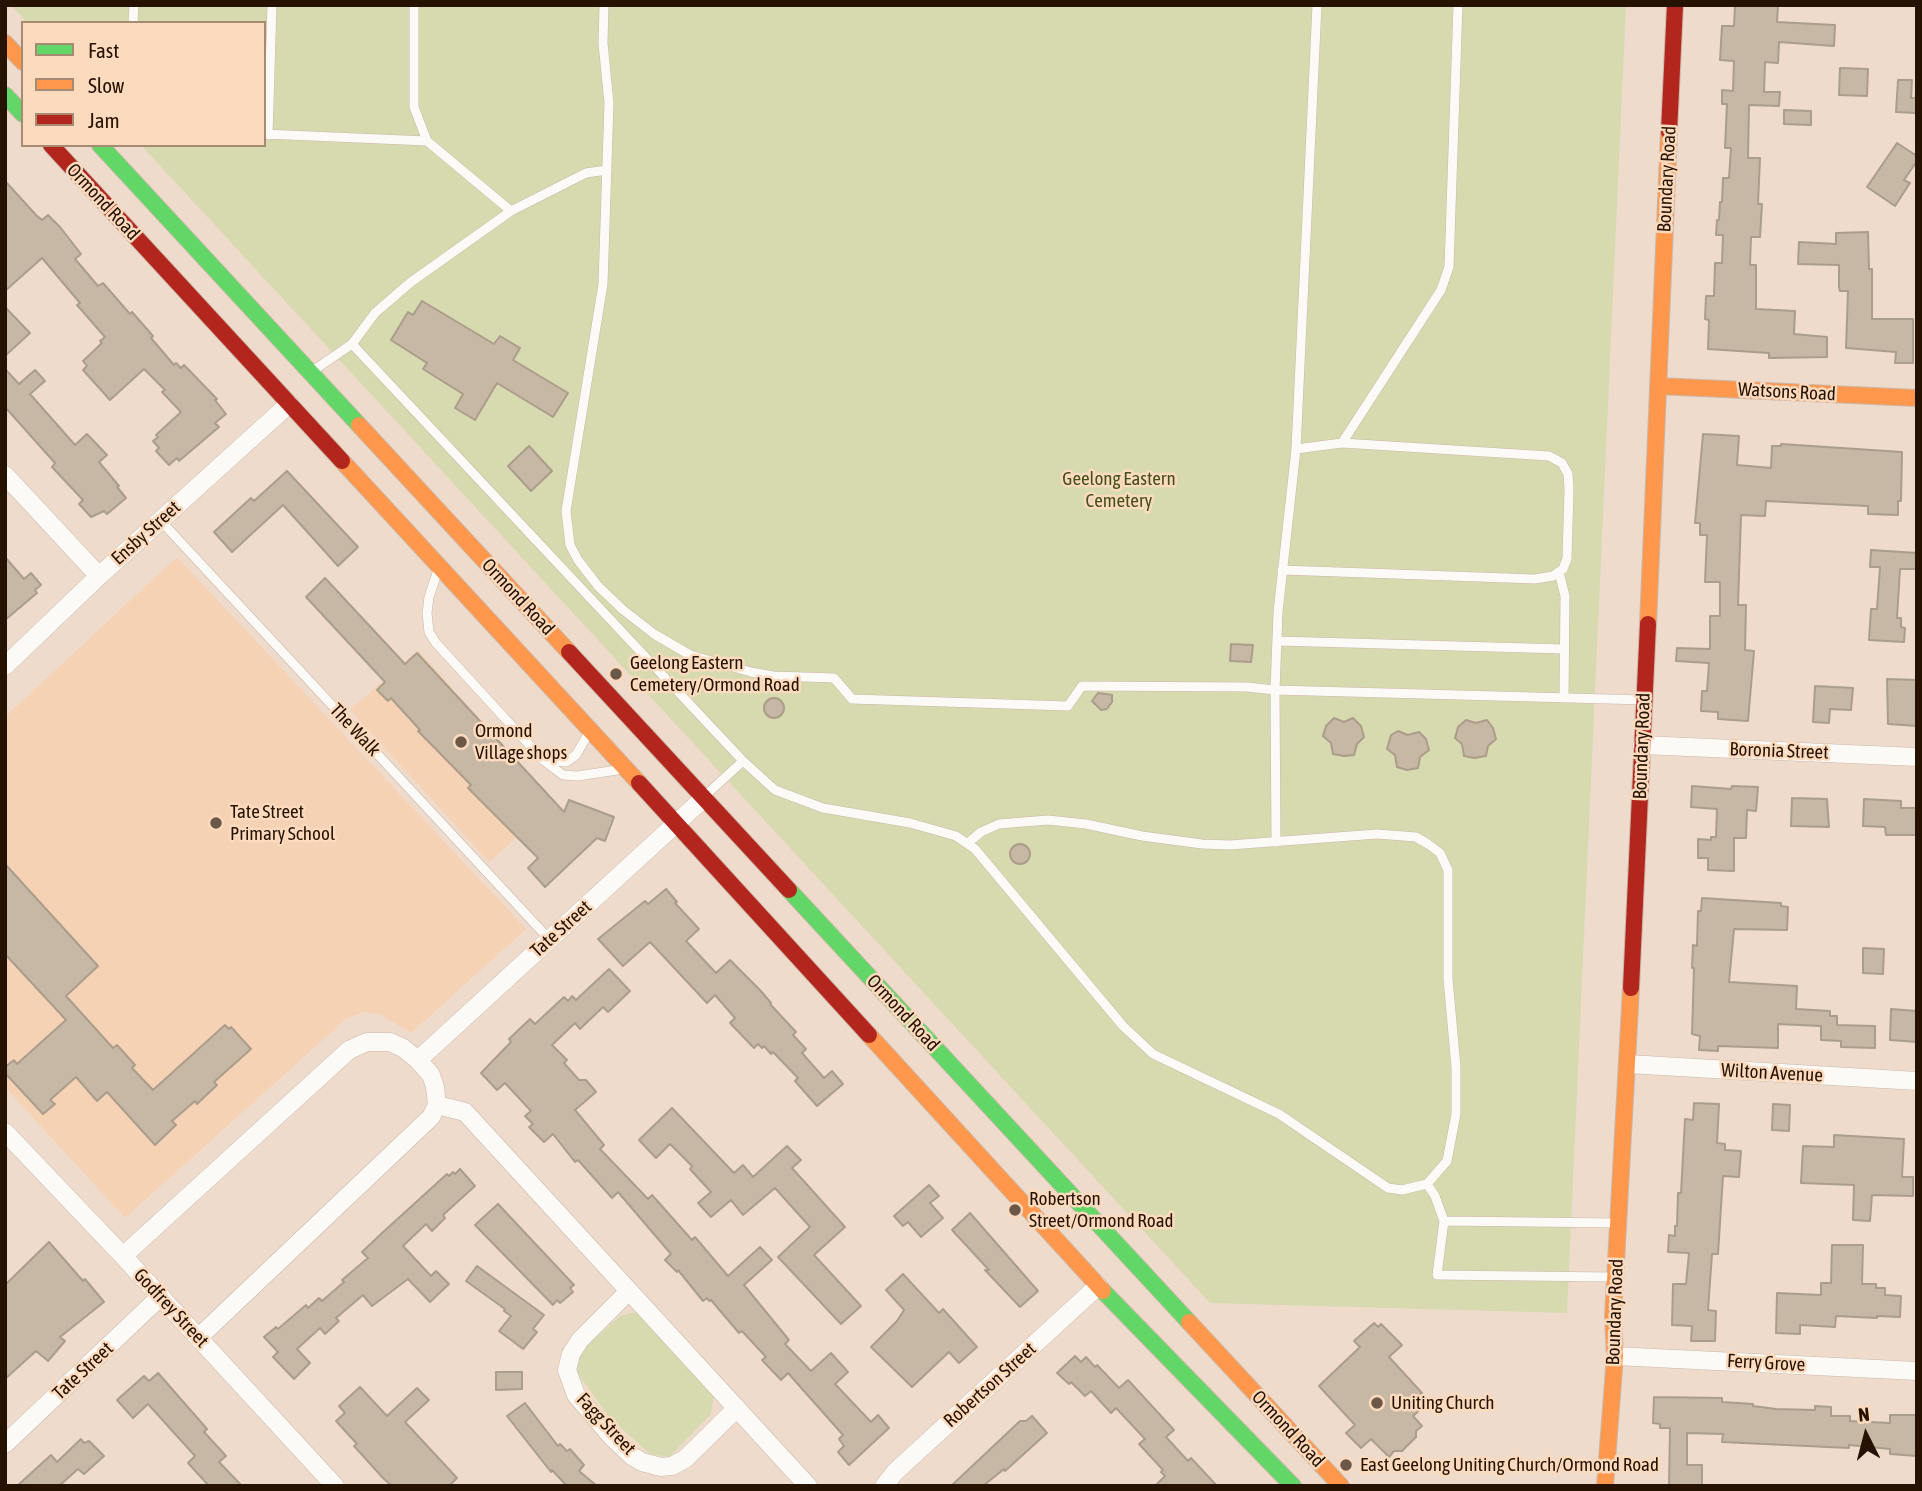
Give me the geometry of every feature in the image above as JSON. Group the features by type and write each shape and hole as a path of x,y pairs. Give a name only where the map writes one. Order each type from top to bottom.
{"main road":[{"name":"Boundary Road","path":"1605,1486 1615,1356 1613,1317 1628,1065 1675,5"},
{"path":"5,43 21,60"},
{"path":"5,95 21,112"},
{"name":"Ormond Road","path":"53,147 289,404 444,562 590,730 1098,1286 1293,1486"},
{"name":"Ormond Road","path":"102,147 311,373 461,544 704,798 1341,1486"},
{"name":"Watsons Road","path":"1658,386 1917,398"}],"street":[{"name":"Ensby Street","path":"5,666 99,576 289,404"},
{"path":"5,475 99,576"},
{"name":"Boronia Street","path":"1642,745 1917,757"},
{"name":"Tate Street","path":"418,1060 704,798"},
{"path":"123,1256 349,1050 367,1042 390,1042 418,1060 431,1075 437,1105 431,1117 199,1337"},
{"name":"Wilton Avenue","path":"1628,1065 1917,1081"},
{"path":"437,1105 465,1112 808,1486"},
{"name":"Godfrey Street","path":"5,1132 161,1296 335,1486"},
{"name":"Robertson Street","path":"884,1486 895,1472 1098,1286"},
{"name":"Fagg Street","path":"629,1292 580,1340 571,1354 567,1370 576,1395 611,1436 642,1462 661,1467 672,1466 685,1459 737,1408"},
{"name":"Tate Street","path":"5,1444 161,1296"},
{"name":"Ferry Grove","path":"1615,1356 1917,1371"}],"lane":[{"path":"272,5 266,135 427,141"},
{"path":"414,5 414,107 427,141 510,211"},
{"path":"604,5 603,43 609,103 603,284 566,510 570,545 578,560 598,586 654,634 691,655 751,672 774,676 834,678 852,699 1068,706 1082,686 1247,687 1644,700"},
{"path":"1276,842 1277,641 1296,449 1317,5"},
{"path":"1342,443 1441,290 1448,267 1458,5"},
{"path":"311,373 352,344 375,313 411,282 510,211 586,173 607,170"},
{"path":"352,344 743,761 775,790 856,815 935,828 956,836 975,849 1123,1026 1153,1054 1279,1114 1388,1188 1402,1191 1427,1184 1447,1161 1456,1114 1456,1067 1448,979 1448,870 1440,853 1416,837 1377,834 1230,845 1177,842 1086,824 1048,820 999,824 981,832 968,844"},
{"path":"1282,570 1535,579 1553,576 1563,569 1567,559 1568,474 1562,463 1549,456 1342,443 1296,449"},
{"name":"The Walk","path":"160,520 549,939"},
{"path":"444,562 429,597 427,613 429,632 436,643 543,760 563,775 578,776 626,769"},
{"path":"1559,572 1565,596 1564,698"},
{"path":"1277,641 1564,649"},
{"path":"543,760 566,762 576,755 590,730"},
{"path":"704,798 743,761"},
{"path":"1427,1184 1435,1196 1444,1221 1437,1275 1615,1277"},
{"path":"1444,1221 1618,1223"}],"shaded area":[{"name":"Tate Street Primary School","path":"177,557 526,929 411,1033 380,1014 364,1012 347,1018 125,1218 5,1087 5,717"},
{"path":"418,650 556,803 489,862 350,710"}],"green space":[{"name":"Geelong Eastern Cemetery","path":"11,5 1626,5 1567,1313 1210,1303 143,147 266,147 266,21 25,21"},
{"path":"636,1312 714,1394 711,1414 669,1457 650,1454 609,1417 576,1371 576,1356 620,1316"}],"building":[{"path":"1735,5 1778,5 1777,22 1835,25 1834,46 1779,42 1778,63 1765,62 1764,92 1780,92 1779,106 1749,105 1748,158 1760,158 1758,204 1762,204 1760,237 1751,237 1750,265 1756,265 1756,309 1795,311 1794,334 1827,337 1827,357 1769,358 1769,353 1708,349 1706,296 1714,296 1715,263 1722,263 1723,235 1716,235 1717,220 1722,202 1723,178 1729,178 1731,148 1725,148 1727,104 1722,104 1722,90 1733,91 1734,61 1720,60 1722,26 1734,26"},
{"path":"1840,68 1868,69 1867,96 1839,95"},
{"path":"1898,80 1912,80 1911,98 1917,98 1917,113 1896,112"},
{"path":"1784,110 1811,111 1811,125 1784,124"},
{"path":"1897,143 1917,156 1917,161 1904,180 1910,183 1895,206 1867,187"},
{"path":"5,181 36,215 42,220 48,215 60,227 81,254 75,259 98,286 103,283 153,336 151,338 174,365 176,363 181,368 184,365 217,399 215,400 226,414 215,423 219,427 179,461 177,458 169,465 156,451 159,448 153,441 181,412 162,392 165,390 144,369 110,400 83,370 87,366 83,361 105,337 42,258 5,291"},
{"path":"1868,232 1869,269 1872,269 1872,319 1913,319 1913,363 1895,363 1896,352 1846,348 1848,291 1840,291 1839,265 1798,264 1799,242 1836,244 1836,233"},
{"path":"422,301 494,344 500,336 520,348 513,360 568,393 553,417 497,383 475,420 455,408 463,394 423,369 427,363 391,340 408,312 413,315"},
{"path":"5,307 30,333 5,356"},
{"path":"5,369 19,384 35,370 45,381 30,394 75,445 87,434 107,455 99,462 126,498 107,514 104,511 91,517 79,504 83,500 52,467 55,463 5,407"},
{"path":"1703,434 1739,436 1737,465 1771,468 1772,446 1781,444 1902,452 1901,501 1898,501 1898,515 1868,514 1868,506 1766,501 1765,516 1741,515 1738,605 1746,605 1745,650 1754,651 1748,721 1718,719 1718,712 1701,711 1702,691 1707,691 1709,663 1676,661 1677,648 1710,649 1710,616 1720,616 1720,582 1705,582 1707,535 1700,535 1700,523 1695,523"},
{"path":"529,446 552,471 531,491 508,466"},
{"path":"287,471 358,547 338,566 283,505 232,552 214,532 251,498 254,501"},
{"path":"1871,550 1917,553 1917,569 1900,569 1897,618 1901,618 1901,627 1905,628 1904,642 1869,640 1871,609 1877,609 1880,567 1870,567"},
{"path":"5,557 24,579 31,573 41,585 35,590 37,593 5,620"},
{"path":"325,578 405,664 417,653 564,812 569,800 614,817 605,841 597,838 545,887 528,868 538,858 468,788 471,785 418,731 420,730 391,698 388,701 377,690 385,682 306,597"},
{"path":"1231,644 1253,645 1251,662 1230,661"},
{"path":"1887,679 1917,680 1917,726 1888,724"},
{"path":"1815,686 1853,688 1851,710 1830,709 1829,723 1813,722"},
{"path":"1098,693 1112,695 1112,702 1107,709 1101,710 1092,701"},
{"path":"774,698 781,701 784,708 781,715 774,718 767,715 764,708 767,701"},
{"path":"1334,718 1344,722 1353,718 1361,726 1364,737 1357,744 1354,755 1333,754 1331,743 1323,736 1326,726"},
{"path":"1466,720 1476,723 1487,720 1493,728 1496,739 1488,746 1486,756 1464,756 1462,744 1455,738 1458,727"},
{"path":"1398,731 1408,735 1419,732 1426,739 1429,750 1420,757 1418,768 1407,770 1397,767 1395,755 1387,749 1391,735"},
{"path":"1692,786 1731,789 1732,786 1758,787 1756,811 1747,810 1746,838 1734,838 1734,871 1708,870 1708,858 1698,858 1698,839 1711,840 1711,837 1716,837 1717,809 1691,807"},
{"path":"1792,798 1827,799 1829,827 1791,826"},
{"path":"1864,799 1901,801 1901,808 1917,808 1917,835 1886,835 1885,827 1863,826"},
{"path":"1020,844 1027,847 1030,854 1027,861 1020,864 1013,861 1010,854 1013,847"},
{"path":"5,864 98,966 66,996 113,1048 117,1045 135,1065 132,1068 153,1090 225,1025 229,1029 231,1027 251,1049 214,1082 217,1085 197,1104 195,1101 172,1121 176,1125 155,1145 107,1092 97,1101 76,1077 50,1100 55,1104 43,1114 5,1073 5,1067 14,1060 17,1064 66,1020 5,954"},
{"path":"666,889 699,929 686,941 716,973 730,960 796,1032 793,1035 806,1049 802,1053 824,1078 832,1071 843,1084 817,1106 795,1081 798,1078 773,1052 771,1054 758,1044 754,1048 730,1023 735,1018 715,995 707,1003 650,942 623,966 598,939 645,901 648,904"},
{"path":"1702,898 1781,903 1781,906 1788,907 1787,930 1734,929 1729,982 1797,986 1796,1009 1830,1011 1830,1016 1837,1016 1837,1025 1875,1026 1875,1048 1841,1047 1841,1041 1821,1040 1821,1026 1778,1024 1778,1048 1718,1046 1718,1051 1699,1050 1700,1036 1692,1034 1692,968 1693,945 1697,946 1698,911 1701,911"},
{"path":"1863,948 1884,949 1883,974 1863,973"},
{"path":"609,969 630,991 608,1012 603,1007 580,1029 575,1023 552,1045 567,1060 564,1063 579,1080 586,1080 596,1092 575,1110 604,1145 600,1149 648,1199 652,1195 692,1240 695,1237 728,1276 760,1247 772,1260 744,1285 789,1340 785,1344 811,1371 831,1353 848,1372 835,1384 871,1422 878,1415 889,1428 849,1465 838,1452 844,1446 839,1439 843,1435 788,1373 781,1380 762,1360 766,1357 742,1331 739,1333 711,1300 707,1298 703,1301 678,1270 677,1272 665,1260 671,1254 618,1192 612,1198 578,1160 575,1162 553,1134 544,1142 529,1127 533,1124 525,1116 531,1111 505,1083 497,1090 481,1073 511,1042 509,1039 530,1019 535,1024 564,997 568,1001 572,996 576,1000"},
{"path":"1891,1009 1917,1011 1917,1042 1890,1040"},
{"path":"1694,1103 1719,1104 1717,1143 1725,1144 1725,1150 1741,1151 1739,1177 1723,1176 1718,1254 1712,1254 1708,1310 1716,1311 1715,1341 1691,1341 1692,1326 1672,1325 1673,1284 1686,1284 1689,1253 1668,1252 1669,1235 1675,1236 1677,1226 1685,1119 1693,1120"},
{"path":"1773,1104 1790,1105 1789,1131 1772,1130"},
{"path":"672,1108 734,1173 743,1165 753,1177 787,1146 801,1160 792,1168 845,1227 814,1255 861,1306 841,1324 778,1257 810,1227 775,1188 743,1215 731,1200 711,1217 698,1203 711,1192 690,1169 692,1166 670,1144 656,1158 639,1140"},
{"path":"1834,1135 1904,1139 1902,1177 1913,1177 1913,1196 1872,1195 1870,1221 1853,1220 1854,1185 1801,1183 1803,1146 1834,1147"},
{"path":"460,1169 475,1186 443,1215 445,1218 432,1231 426,1224 403,1246 431,1276 436,1271 449,1284 430,1302 408,1279 372,1306 363,1295 336,1318 339,1321 325,1334 320,1328 297,1349 310,1363 294,1379 273,1357 278,1352 264,1337 276,1327 278,1329 306,1305 308,1308 319,1298 322,1301 368,1258 362,1252 447,1174 455,1174"},
{"path":"929,1185 939,1196 930,1203 943,1218 921,1237 908,1222 903,1226 894,1216"},
{"path":"498,1204 574,1285 570,1288 573,1292 560,1303 557,1300 553,1305 475,1225"},
{"path":"970,1213 1038,1291 1020,1307 952,1230"},
{"path":"49,1242 104,1302 60,1337 65,1341 48,1361 36,1351 5,1379 5,1285"},
{"path":"1832,1245 1863,1245 1862,1284 1876,1284 1876,1288 1885,1288 1885,1295 1901,1296 1900,1317 1836,1316 1835,1327 1800,1325 1800,1334 1776,1333 1777,1293 1821,1295 1821,1283 1831,1283"},
{"path":"477,1266 544,1315 533,1329 537,1332 523,1349 499,1331 511,1316 466,1281"},
{"path":"903,1274 939,1313 943,1309 977,1347 959,1363 949,1352 912,1387 871,1347 904,1310 886,1290"},
{"name":"Uniting Church","path":"1374,1323 1378,1327 1381,1324 1402,1345 1389,1357 1422,1393 1415,1399 1423,1407 1413,1416 1422,1426 1416,1431 1416,1437 1402,1451 1394,1451 1389,1457 1371,1439 1361,1448 1346,1433 1355,1425 1319,1386 1360,1347 1354,1341"},
{"path":"1075,1356 1081,1362 1086,1357 1095,1367 1097,1365 1119,1388 1128,1380 1174,1430 1166,1437 1188,1461 1191,1458 1217,1486 1155,1486 1165,1476 1161,1472 1163,1470 1139,1444 1145,1439 1116,1408 1111,1413 1091,1391 1085,1396 1057,1373"},
{"path":"496,1372 522,1372 522,1389 496,1390"},
{"path":"158,1373 207,1429 204,1432 226,1456 219,1462 242,1486 209,1486 188,1463 195,1456 148,1404 133,1418 117,1400 144,1376 149,1381"},
{"path":"360,1387 387,1416 417,1388 429,1400 405,1422 457,1478 449,1486 392,1486 354,1446 357,1444 336,1421 345,1413 339,1406"},
{"path":"1654,1397 1722,1398 1722,1402 1776,1409 1815,1410 1815,1406 1831,1407 1831,1416 1850,1416 1850,1421 1890,1423 1890,1415 1917,1415 1917,1456 1890,1454 1890,1449 1849,1445 1849,1448 1722,1442 1723,1434 1687,1433 1687,1465 1702,1465 1702,1486 1669,1486 1670,1428 1660,1428 1660,1424 1653,1423"},
{"path":"525,1403 558,1446 560,1444 567,1451 570,1449 584,1465 579,1471 597,1486 567,1486 552,1470 551,1472 507,1416"},
{"path":"1032,1416 1047,1433 1005,1471 1004,1469 983,1486 951,1486 1020,1421 1026,1421"},
{"path":"81,1439 84,1443 89,1441 104,1456 84,1474 78,1469 59,1486 17,1486 51,1455 57,1462"}],"traffic: fast":[{"path":"5,95 21,112"},
{"path":"102,147 359,425"},
{"path":"789,890 1189,1322"},
{"path":"1103,1291 1293,1486"}],"traffic: slow":[{"path":"5,43 21,60"},
{"path":"1648,624 1669,132"},
{"path":"1658,386 1917,398"},
{"path":"359,425 569,652"},
{"path":"342,461 639,783"},
{"path":"1605,1486 1615,1356 1613,1317 1631,988"},
{"path":"869,1035 1103,1291"},
{"path":"1189,1322 1341,1486"}],"traffic: jam":[{"path":"1669,132 1675,5"},
{"path":"53,147 342,461"},
{"path":"1631,988 1648,624"},
{"path":"569,652 789,890"},
{"path":"639,783 869,1035"}],"place":[{"name":"Geelong Eastern Cemetery/Ormond Road","path":"616,674"},
{"name":"Ormond Village shops","path":"461,742"},
{"name":"Tate Street Primary School","path":"216,823"},
{"name":"Robertson Street/Ormond Road","path":"1015,1210"},
{"name":"Uniting Church","path":"1377,1403"},
{"name":"East Geelong Uniting Church/Ormond Road","path":"1346,1465"}]}
